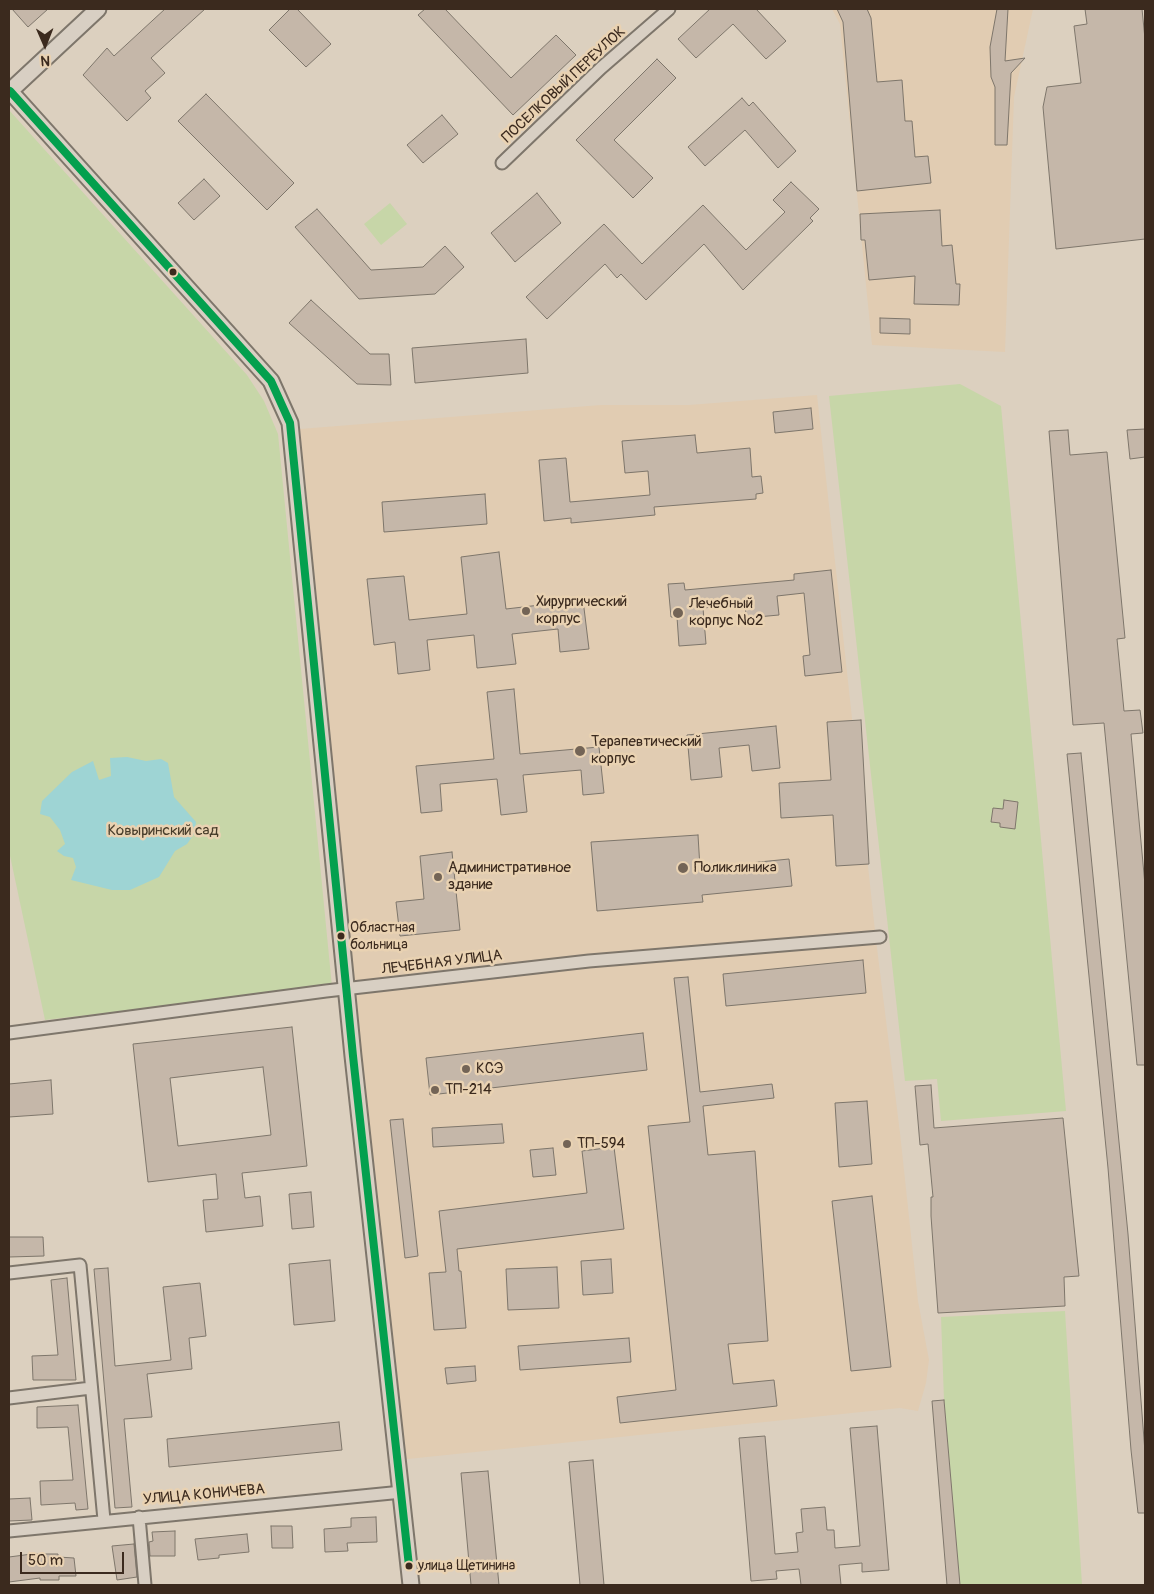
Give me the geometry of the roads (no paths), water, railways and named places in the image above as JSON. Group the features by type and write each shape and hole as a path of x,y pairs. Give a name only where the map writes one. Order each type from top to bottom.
{"street":[{"path":"98,9 9,91 271,381 290,423 346,989 411,1585"},
{"name":"ПОСЕЛКОВЫЙ ПЕРЕУЛОК","path":"502,163 601,68 669,9"},
{"name":"ЛЕЧЕБНАЯ УЛИЦА","path":"9,1033 346,989 589,961 880,937"},
{"path":"9,1273 80,1265 90,1388 104,1520"},
{"path":"9,1398 90,1388"},
{"name":"УЛИЦА КОНИЧЕВА","path":"9,1531 104,1520 402,1492"},
{"path":"139,1517 145,1585"}],"water":[{"path":"127,757 146,761 161,759 168,763 174,797 196,822 194,834 187,844 175,851 159,877 130,890 112,890 71,880 76,867 73,858 64,856 57,851 65,844 60,830 50,817 40,814 42,801 72,772 93,761 99,780 111,776 110,758"}],"place":[{"name":"Хирургический корпус","path":"526,611"},
{"name":"Лечебный корпус №2","path":"678,613"},
{"name":"Терапевтический корпус","path":"580,751"},
{"name":"Поликлиника","path":"683,868"},
{"name":"Административное здание","path":"438,877"},
{"name":"Областная больница","path":"341,936"},
{"name":"КСЭ","path":"466,1069"},
{"name":"ТП-214","path":"435,1090"},
{"name":"ТП-594","path":"567,1144"},
{"name":"улица Щетинина","path":"409,1566"}],"park label":[{"name":"Ковыринский сад","path":"163,831"}]}
